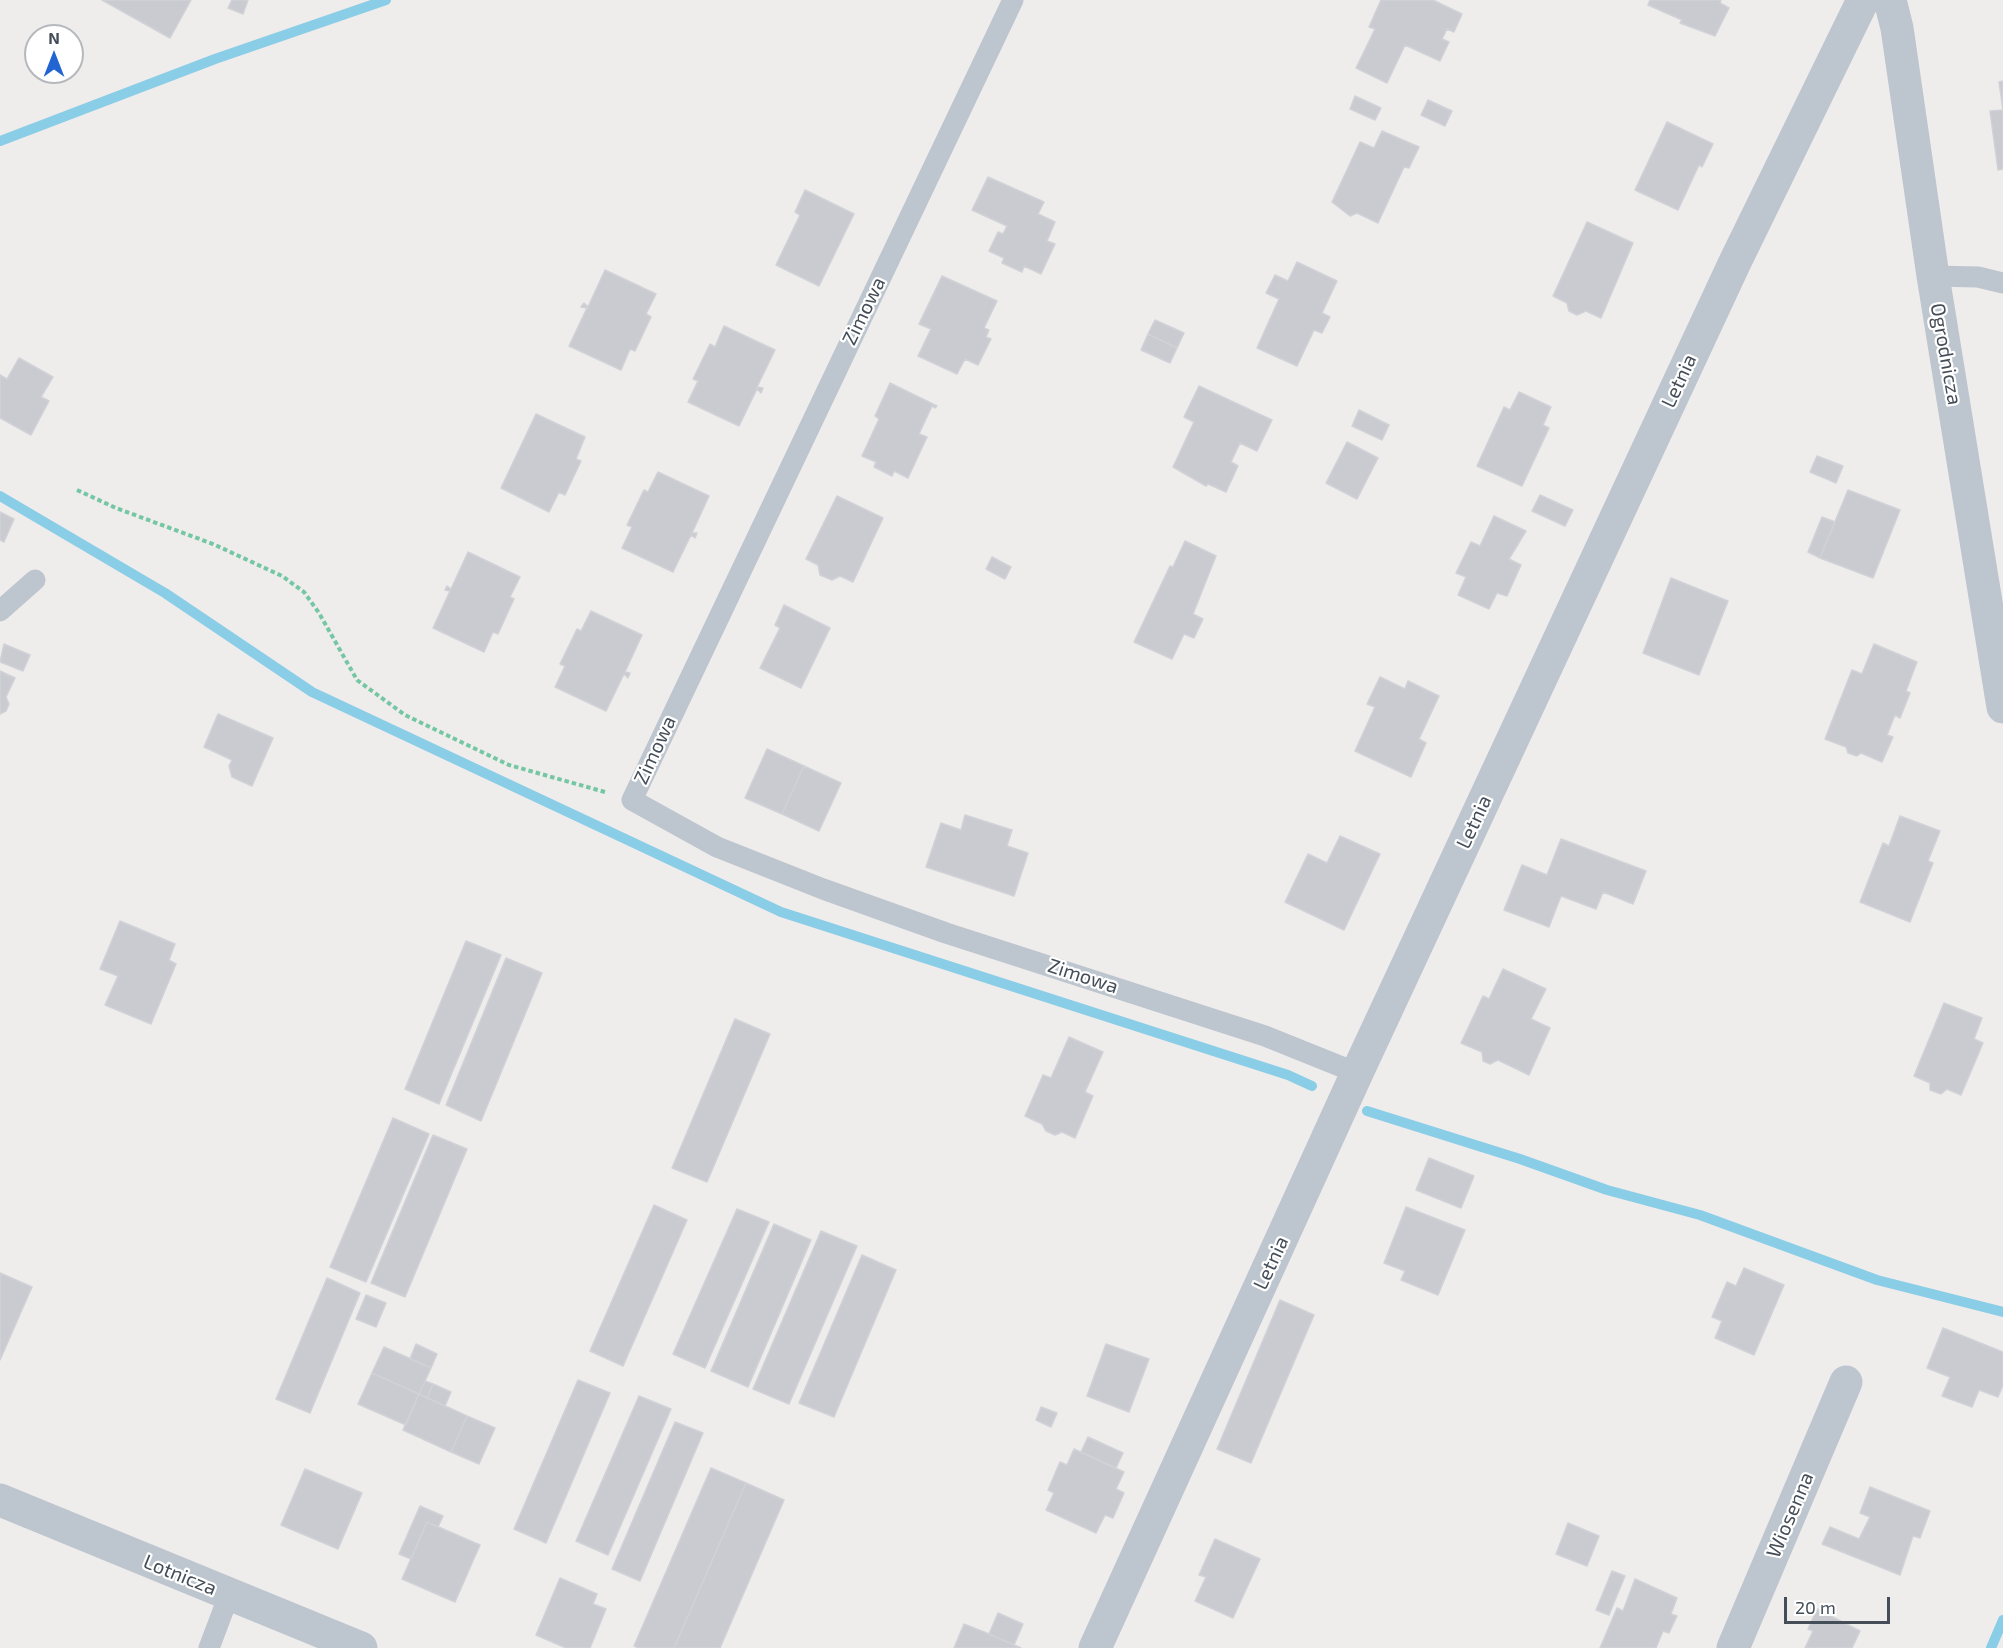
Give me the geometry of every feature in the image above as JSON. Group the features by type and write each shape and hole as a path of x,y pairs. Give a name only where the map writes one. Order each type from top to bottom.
{"street":[{"name":"Letnia","path":"1095,1648 1357,1073 1735,262 1863,0"},
{"name":"Ogrodnicza","path":"1890,0 1898,28 1933,276 2003,707"},
{"name":"Wiosenna","path":"1733,1648 1846,1382"},
{"name":"Lotnicza","path":"0,1500 361,1648"}],"lane":[{"name":"Zimowa","path":"1013,0 632,800 717,847 823,889 946,933 1265,1036 1357,1073"},
{"path":"1933,276 1978,277 2003,283"},
{"path":"0,611 35,580"},
{"path":"209,1648 229,1595"}],"path":[{"path":"77,490 116,508 213,544 282,576 304,592 319,613 357,680 405,716 509,765 632,800"}],"building":[{"path":"102,0 191,0 170,38"},
{"path":"232,0 248,0 243,14 228,8"},
{"path":"1381,0 1433,0 1462,14 1454,32 1447,29 1442,39 1449,42 1440,61 1405,45 1387,83 1356,68 1375,29 1369,27"},
{"path":"1650,0 1721,0 1720,3 1729,8 1715,36 1680,23 1682,20 1648,5"},
{"path":"2003,81 2003,110 1999,82"},
{"path":"1355,96 1381,108 1375,120 1350,109"},
{"path":"1428,100 1452,111 1445,126 1421,115"},
{"path":"2003,110 2003,169 1998,170 1990,111"},
{"path":"1667,122 1713,144 1702,167 1699,165 1678,210 1635,190"},
{"path":"1382,131 1419,147 1409,168 1404,167 1378,223 1357,213 1350,216 1332,202 1360,142 1374,148"},
{"path":"988,177 1044,202 1038,214 1055,222 1047,241 1055,244 1041,274 1024,266 1022,272 1002,263 1004,258 989,251 998,232 1003,234 1007,226 972,210"},
{"path":"805,190 854,214 819,286 776,265 800,215 795,212"},
{"path":"1587,222 1633,243 1601,318 1586,311 1577,315 1569,311 1567,303 1553,296"},
{"path":"1297,262 1337,281 1322,313 1330,317 1322,333 1314,330 1297,366 1257,348 1279,299 1266,293 1275,275 1288,281"},
{"path":"605,270 656,294 646,314 651,317 635,351 630,349 621,370 569,346 587,308 581,307 584,303 588,307"},
{"path":"942,276 997,301 984,328 989,330 986,337 991,339 978,365 965,359 957,374 918,356 931,329 919,324"},
{"path":"1155,320 1184,333 1177,348 1148,334"},
{"path":"724,326 775,350 757,387 763,388 761,393 757,389 739,426 688,402 698,381 693,379 710,344 715,347"},
{"path":"1148,334 1177,348 1170,363 1141,350"},
{"path":"19,358 53,377 41,397 49,401 31,435 0,418 0,375 7,379"},
{"path":"890,383 937,406 935,408 932,406 919,434 927,437 908,478 894,471 892,476 874,467 876,462 862,456 879,419 875,416"},
{"path":"1199,386 1272,420 1257,451 1240,443 1231,462 1238,466 1226,492 1208,484 1206,486 1173,467 1194,422 1184,417"},
{"path":"1519,392 1551,407 1543,425 1549,428 1522,486 1477,466 1504,407 1510,410"},
{"path":"1359,410 1389,425 1382,440 1352,426"},
{"path":"536,414 585,437 576,459 581,461 565,495 559,492 549,512 501,488"},
{"path":"1347,442 1378,458 1357,499 1326,483"},
{"path":"1817,456 1843,466 1836,483 1810,472"},
{"path":"658,472 709,496 692,533 697,533 695,538 691,535 673,572 622,548 632,527 627,525 644,490 648,492"},
{"path":"1848,490 1900,510 1873,578 1820,558"},
{"path":"1540,495 1573,510 1565,526 1532,511"},
{"path":"837,496 883,518 853,582 840,576 832,580 820,575 818,565 806,559"},
{"path":"0,512 14,519 4,542 0,540"},
{"path":"1494,516 1526,531 1509,559 1521,565 1507,596 1497,593 1489,609 1458,595 1466,577 1456,573 1471,542 1480,546"},
{"path":"1822,517 1835,522 1820,558 1808,552"},
{"path":"1185,541 1216,556 1193,614 1203,619 1194,638 1184,634 1172,659 1134,642 1170,566 1173,567"},
{"path":"468,552 520,577 510,597 514,599 498,634 493,632 484,652 433,628 450,591 445,590 447,586 451,589"},
{"path":"992,557 1011,567 1005,579 986,569"},
{"path":"1671,578 1728,601 1699,675 1643,653"},
{"path":"784,605 830,628 801,688 760,668 780,628 775,625"},
{"path":"591,611 642,635 625,672 630,673 628,678 624,674 606,711 555,687 565,666 560,664 577,629 581,631"},
{"path":"4,644 30,655 23,671 0,662"},
{"path":"1874,644 1917,662 1906,691 1910,693 1900,718 1895,715 1887,735 1893,737 1882,762 1861,753 1857,756 1848,753 1846,747 1825,739 1852,670 1862,674"},
{"path":"0,671 15,678 6,697 9,704 6,711 0,714"},
{"path":"1380,677 1405,689 1408,681 1439,696 1419,739 1426,743 1411,777 1355,751 1375,707 1367,704"},
{"path":"218,714 273,738 252,786 232,777 229,766 232,760 204,747"},
{"path":"767,749 804,766 782,814 745,798"},
{"path":"804,766 841,783 819,831 782,814"},
{"path":"965,815 1012,830 1007,846 1028,853 1014,896 926,867 941,823 961,830"},
{"path":"1900,816 1940,831 1928,861 1933,863 1910,922 1860,902 1883,843 1889,846"},
{"path":"1340,836 1380,854 1344,930 1285,902 1308,854 1327,863"},
{"path":"1561,839 1646,871 1633,904 1603,892 1596,909 1561,896 1549,927 1504,910 1522,865 1547,875"},
{"path":"120,921 175,944 169,960 176,964 151,1024 105,1005 118,976 100,969"},
{"path":"466,941 501,955 439,1104 405,1089"},
{"path":"506,958 542,973 481,1121 446,1105"},
{"path":"1503,969 1546,989 1531,1019 1550,1028 1529,1075 1498,1060 1490,1064 1483,1061 1482,1052 1461,1043 1483,996 1489,999"},
{"path":"1944,1003 1982,1018 1974,1039 1983,1043 1961,1095 1947,1089 1941,1094 1930,1090 1930,1083 1914,1076"},
{"path":"735,1019 770,1034 707,1182 672,1168"},
{"path":"1069,1037 1103,1052 1085,1092 1093,1096 1075,1138 1062,1132 1055,1135 1046,1131 1042,1124 1025,1116 1043,1075 1051,1078"},
{"path":"393,1118 429,1134 366,1282 330,1267"},
{"path":"433,1135 467,1149 405,1297 371,1283"},
{"path":"1429,1158 1474,1176 1461,1208 1416,1190"},
{"path":"654,1205 687,1220 623,1366 590,1351"},
{"path":"1406,1207 1465,1230 1438,1295 1401,1280 1405,1271 1384,1263"},
{"path":"737,1209 769,1222 705,1368 673,1354"},
{"path":"774,1224 811,1240 748,1387 711,1371"},
{"path":"821,1231 857,1246 789,1404 753,1389"},
{"path":"862,1255 896,1270 834,1417 799,1403"},
{"path":"1744,1268 1784,1285 1754,1355 1715,1338 1722,1321 1712,1317 1727,1282 1736,1286"},
{"path":"0,1273 32,1287 0,1360"},
{"path":"327,1278 360,1293 310,1413 276,1399"},
{"path":"366,1295 386,1303 376,1327 356,1319"},
{"path":"1280,1300 1314,1315 1251,1463 1217,1449"},
{"path":"1943,1328 2003,1352 2003,1385 1998,1397 1979,1390 1972,1407 1942,1396 1950,1377 1927,1368"},
{"path":"416,1344 437,1354 431,1368 410,1359"},
{"path":"1106,1344 1149,1359 1129,1412 1087,1396"},
{"path":"384,1347 431,1368 419,1394 372,1373"},
{"path":"372,1373 419,1394 406,1425 358,1404"},
{"path":"578,1380 610,1393 546,1543 514,1529"},
{"path":"425,1381 433,1384 427,1398 419,1394"},
{"path":"433,1384 451,1392 445,1406 427,1398"},
{"path":"419,1394 467,1416 451,1452 403,1430"},
{"path":"639,1396 671,1409 608,1555 576,1541"},
{"path":"1041,1407 1057,1413 1051,1427 1036,1420"},
{"path":"467,1416 495,1428 479,1464 451,1452"},
{"path":"675,1422 703,1433 640,1581 612,1569"},
{"path":"1088,1437 1123,1453 1116,1468 1081,1452"},
{"path":"1074,1449 1124,1472 1116,1489 1124,1493 1113,1518 1105,1515 1096,1533 1046,1510 1054,1493 1048,1490 1060,1462 1067,1465"},
{"path":"711,1468 746,1483 674,1648 634,1646"},
{"path":"305,1469 362,1493 338,1549 281,1525"},
{"path":"746,1483 784,1500 720,1648 674,1648"},
{"path":"1870,1487 1930,1511 1920,1538 1913,1536 1900,1575 1822,1544 1830,1527 1859,1539 1870,1517 1860,1513"},
{"path":"420,1506 443,1516 438,1527 427,1522 411,1559 399,1554"},
{"path":"427,1522 480,1545 455,1602 402,1579"},
{"path":"1568,1523 1599,1536 1587,1566 1556,1554"},
{"path":"1215,1539 1260,1559 1233,1618 1195,1601 1206,1577 1199,1575"},
{"path":"1612,1571 1625,1576 1609,1615 1596,1610"},
{"path":"560,1578 597,1594 593,1604 606,1609 590,1648 566,1648 536,1635"},
{"path":"1635,1579 1677,1598 1671,1614 1677,1616 1669,1633 1663,1631 1656,1648 1600,1648 1617,1608 1623,1611"},
{"path":"1817,1609 1860,1631 1852,1648 1805,1648 1813,1631 1808,1629"},
{"path":"998,1613 1023,1624 1014,1645 989,1634"},
{"path":"964,1624 989,1634 1021,1648 954,1648"}],"waterway":[{"path":"0,141 215,59 386,0"},
{"path":"0,496 165,593 312,692 781,912 1288,1075 1312,1086"},
{"path":"1367,1111 1520,1159 1607,1190 1700,1215 1877,1280 2003,1312"},
{"path":"1991,1648 2003,1620"}]}
